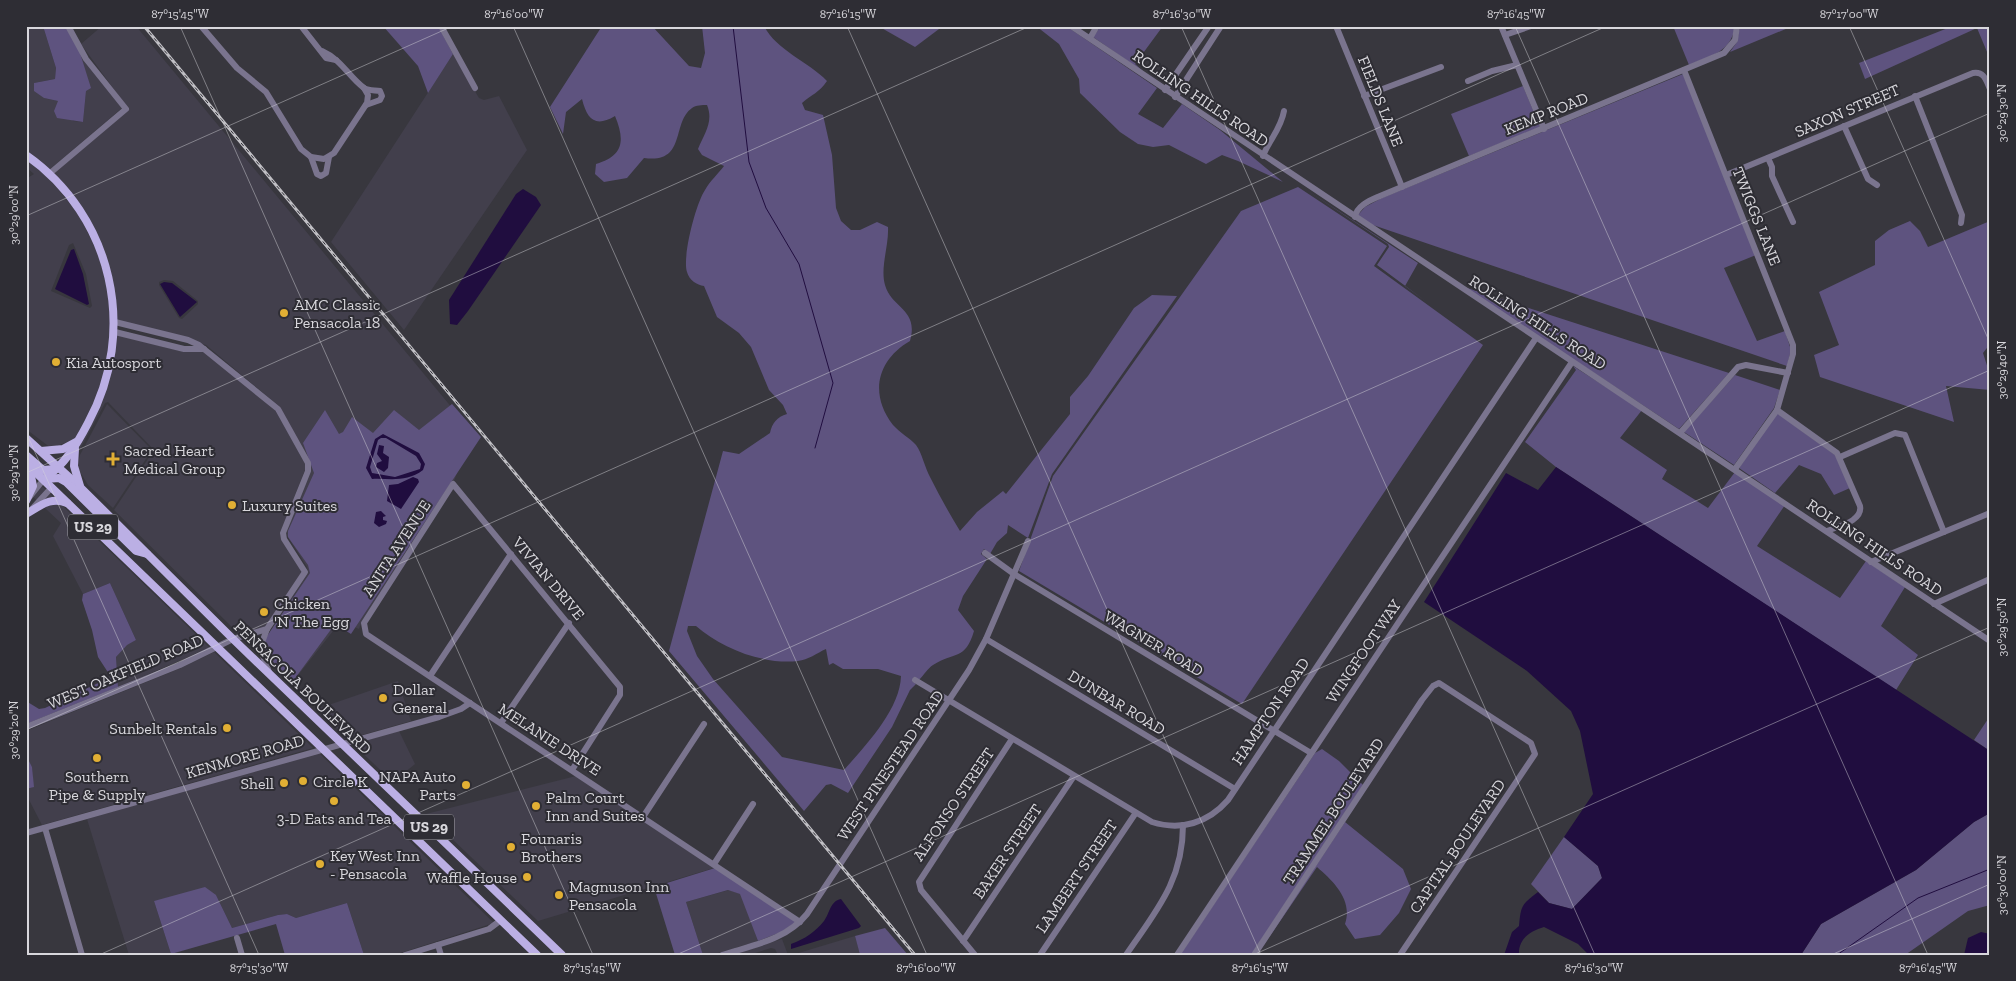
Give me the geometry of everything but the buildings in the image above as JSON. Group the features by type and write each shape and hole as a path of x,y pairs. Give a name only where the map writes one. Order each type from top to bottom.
{"main road":[{"path":"26,156 49,174 72,200 96,240 110,285 115,322 115,332 106,380 96,409 79,440 59,468 44,479"},
{"name":"PENSACOLA BOULEVARD","path":"26,438 81,488 342,744 562,955"},
{"path":"41,451 63,449 79,440"},
{"path":"79,440 74,463 81,488"},
{"path":"26,455 43,470 48,471 59,468"},
{"path":"26,501 33,479 27,463"},
{"name":"PENSACOLA BOULEVARD","path":"27,463 219,646 537,955"},
{"path":"44,479 53,477 66,482 136,551 149,554"},
{"path":"26,514 48,501 60,500 69,504"},
{"path":"382,806 395,794"},
{"path":"470,889 482,878"},
{"path":"519,937 532,925"}],"street":[{"path":"49,174 126,109 86,59 68,26"},
{"path":"201,26 237,68 266,92 301,149 311,157 320,160 329,157"},
{"path":"301,26 322,51 347,69 368,95 366,105 329,157 326,173 321,176 317,174 311,157"},
{"path":"441,26 475,88"},
{"name":"ROLLING HILLS ROAD","path":"1071,26 1990,641"},
{"path":"1090,38 1097,26"},
{"path":"1165,90 1209,26"},
{"path":"1176,97 1221,26"},
{"name":"FIELDS LANE","path":"1336,26 1402,186"},
{"path":"1501,26 1544,129"},
{"path":"1505,35 1531,26"},
{"name":"KEMP ROAD","path":"1355,216 1357,210 1364,204 1402,186 1544,129 1728,50 1735,40 1737,26"},
{"path":"1468,81 1492,71 1518,65"},
{"path":"1364,96 1441,67"},
{"name":"TWIGGS LANE","path":"1684,70 1793,345 1788,373 1776,410 1735,469"},
{"name":"SAXON STREET","path":"1726,175 1915,96 1978,72 1984,75 1990,89"},
{"path":"364,88 378,90 382,96 380,100 366,105"},
{"path":"1915,96 1962,215 1961,223"},
{"path":"1263,156 1266,146 1282,124 1284,111"},
{"path":"1844,126 1868,179 1877,185"},
{"path":"1768,158 1772,167 1772,176 1793,222"},
{"path":"115,322 188,340 204,349 278,409 308,462 308,471 283,533 284,539 305,572 267,629 260,648 269,673"},
{"path":"115,332 184,349 204,349"},
{"name":"HAMPTON ROAD","path":"915,680 1135,814 1161,824 1183,826 1199,821 1214,813 1235,789 1536,338"},
{"name":"WINGFOOT WAY","path":"1176,955 1572,362"},
{"path":"1680,433 1738,367 1746,365 1788,373"},
{"path":"1776,410 1828,444 1840,457 1860,506 1860,513 1856,518 1827,531"},
{"path":"1840,457 1895,433 1905,435 1944,532"},
{"path":"26,501 37,491 44,479"},
{"name":"VIVIAN DRIVE","path":"453,484 569,623 621,690 572,770"},
{"name":"ANITA AVENUE","path":"363,627 453,484"},
{"path":"26,514 52,487"},
{"path":"1871,562 1990,513"},
{"name":"WEST PINESTEAD ROAD","path":"722,955 777,938 800,922 811,909 949,701 986,639 1028,541"},
{"name":"WAGNER ROAD","path":"985,553 1014,574 1311,753"},
{"path":"430,676 512,554"},
{"path":"1934,604 1990,580"},
{"path":"501,723 569,623"},
{"name":"MELANIE DRIVE","path":"363,627 367,635 800,922"},
{"name":"WEST OAKFIELD ROAD","path":"26,728 185,663 234,639 267,629"},
{"name":"DUNBAR ROAD","path":"986,639 1235,789"},
{"name":"CAPITAL BOULEVARD","path":"1400,955 1535,752 1531,743 1442,684 1436,684"},
{"name":"TRAMMEL BOULEVARD","path":"1254,955 1422,700 1436,684"},
{"name":"KENMORE ROAD","path":"26,833 461,710 470,703"},
{"path":"642,817 704,724"},
{"name":"ALFONSO STREET","path":"975,955 921,890 919,882 1012,739"},
{"name":"BAKER STREET","path":"963,941 1074,776"},
{"path":"714,864 753,804"},
{"name":"LAMBERT STREET","path":"1040,955 1135,814"},
{"path":"1126,955 1164,900 1175,879 1181,855 1183,826"},
{"path":"45,828 82,955"},
{"path":"405,955 489,929 501,920"},
{"path":"237,938 242,955"},
{"path":"438,945 441,955"}],"shaded area":[{"path":"26,26 43,26 56,68 55,79 34,83 44,98 58,101 73,121 83,122 86,91 80,53 122,108 49,170 26,152"},
{"path":"43,26 65,26 80,53 91,88 86,91 83,122 57,118 54,111 58,101 44,98 34,91 34,83 55,79 56,68"},
{"path":"102,26 136,26 472,432 454,481 452,481 362,621 359,629 341,621 291,684 266,660 263,649 271,630 308,573 307,567 286,534 310,461 280,407 206,345 117,320 113,284 104,254 53,174 129,110 81,44","holes":["164,280 173,281 198,301 198,304 182,319 179,318 159,285 159,282"]},
{"path":"383,26 438,26 453,54 428,93 418,66"},
{"path":"602,26 652,26 689,66 701,68 705,53 702,26 764,26 770,35 785,49 827,81 818,91 802,103 805,110 823,115 832,155 836,208 841,221 851,230 860,230 877,222 888,227 884,264 885,285 888,293 904,310 911,322 910,341 890,358 880,378 879,390 881,401 885,413 893,425 914,442 918,448 930,477 960,531 977,512 1003,491 1006,494 1070,414 1070,397 1088,376 1134,308 1152,295 1177,296 1052,474 1028,538 1008,525 1007,533 997,542 990,554 984,549 981,554 987,559 963,596 958,610 974,631 967,647 958,654 933,665 919,680 914,677 912,681 916,684 910,690 892,727 848,793 831,784 826,785 804,811 669,651 723,451 739,454 770,433 776,421 787,414 783,405 769,390 751,347 739,333 717,317 704,286 694,282 687,272 686,255 688,243 701,197 724,166 702,155 698,149 709,122 707,105 694,107 686,115 673,149 667,155 658,158 644,158 627,178 604,182 595,174 596,164 612,156 620,146 620,132 615,116 608,120 593,120 586,112 582,99 566,112 563,134 550,107","holes":["688,626 696,626 730,648 757,657 785,662 798,661 809,658 826,649 829,665 833,663 843,669 878,669 901,676 895,702 880,727 844,770 782,757 713,679 697,656 687,631"]},
{"path":"878,26 943,26 915,47"},
{"path":"1036,26 1066,26 1157,88 1138,114 1163,128 1182,104 1220,130 1283,182 1222,155 1206,164 1169,145 1153,147 1138,144 1120,132 1080,93 1079,79 1059,44"},
{"path":"1101,26 1163,26 1135,64 1145,73 1093,37"},
{"path":"1673,26 1735,26 1733,35 1724,48 1689,65"},
{"path":"1740,26 1793,26 1730,52 1737,42"},
{"path":"1953,26 1990,26 1990,59 1977,28 1865,79 1859,63"},
{"path":"453,54 479,98 484,100 499,96 527,150 404,330 331,242"},
{"path":"1683,74 1756,255 1724,268 1757,341 1785,331 1791,350 1787,366 1370,224 1358,215 1365,207 1382,198"},
{"path":"1523,86 1540,127 1469,156 1451,114"},
{"path":"26,159 49,178 79,215 99,256 110,300 109,355 97,399 76,439 51,448 26,429 26,179 34,174 26,167","holes":["73,243 86,274 92,306 90,308 51,291 69,245"]},
{"path":"1298,187 1387,246 1374,266 1483,345 1242,704 1019,571 1053,476 1241,211"},
{"path":"523,189 536,197 541,205 468,311 457,325 450,324 449,300 516,194"},
{"path":"1305,189 1418,263 1405,286 1377,265 1389,247 1388,244"},
{"path":"1910,221 1920,231 1928,247 1990,221 1990,344 1983,353 1990,375 1990,390 1946,386 1954,422 1820,377 1814,355 1839,345 1819,292 1875,265 1875,241 1889,230"},
{"path":"74,249 83,274 89,304 87,305 55,289 71,250"},
{"path":"164,282 172,283 197,302 180,317 160,284"},
{"path":"1464,287 1729,373 1679,429"},
{"path":"117,335 184,352 204,352 276,411 306,463 280,533 282,540 303,572 265,627 240,635 114,510 154,450 108,402 105,403 78,453 80,443 105,392"},
{"path":"1573,366 1642,410 1620,438 1667,470 1662,479 1708,508 1735,472 1785,505 1757,546 1840,598 1866,561 1905,587 1881,626 1918,655 1896,690 1556,467 1525,442 1576,370"},
{"path":"1735,375 1780,390 1774,408 1734,465 1684,432"},
{"name":"Sacred Heart Medical Group","path":"107,404 152,450 113,508 88,485 79,470 78,463 80,455"},
{"path":"452,404 481,437 351,634 335,624 293,681 264,653 263,642 310,573 308,565 288,537 288,531 314,473 303,443 325,410 339,434 343,432 352,417 373,433 394,410 419,430"},
{"path":"1777,413 1835,455 1850,488 1834,495 1821,474 1799,465 1775,493 1739,468"},
{"path":"383,434 419,453 425,464 423,470 410,477 372,479 366,468 375,439","holes":["386,438 416,456 421,464 420,469 395,477 372,473 370,467 378,440"]},
{"path":"379,445 384,446 383,453 389,457 388,468 384,472 376,467 377,463 382,461 377,454"},
{"path":"1556,467 1990,751 1990,813 1974,822 1916,870 1821,924 1801,955 1589,955 1578,944 1544,927 1526,936 1519,949 1519,955 1504,955 1512,932 1519,926 1523,906 1532,896 1538,892 1549,903 1572,909 1602,878 1598,866 1564,837 1593,794 1580,731 1571,711 1527,671 1424,602 1506,473 1538,490"},
{"path":"413,477 418,479 419,482 401,509 387,501 389,485 398,484"},
{"path":"41,485 210,648 118,687 116,657 126,645 136,640 110,583 83,594 53,536 61,523 31,495"},
{"path":"381,511 386,516 383,517 383,520 387,521 386,524 379,527 374,523 376,512"},
{"path":"110,583 136,640 127,645 116,657 118,687 26,724 26,701 39,709 45,708 111,677 98,657 92,630 82,600 83,594"},
{"path":"214,652 313,748 42,825 26,794 26,789 33,787 32,767 26,755 26,731 181,668"},
{"path":"398,681 411,721 348,739 317,709"},
{"path":"1990,716 1990,751 1974,740"},
{"path":"399,731 415,764 393,782 353,744"},
{"path":"1322,749 1339,761 1363,785 1251,955 1180,955 1315,753"},
{"path":"318,752 494,923 394,955 364,955 347,903 296,918 287,914 278,915 232,928 216,895 154,901 171,954 129,955 87,819"},
{"path":"26,755 32,767 34,787 26,789"},
{"path":"576,776 714,868 538,921 426,814"},
{"path":"1990,813 1990,905 1968,911 1905,955 1801,955 1821,924 1916,870 1974,822"},
{"path":"1345,822 1403,869 1411,889 1399,913 1380,935 1355,939 1345,924 1347,915 1344,899 1330,879 1317,867 1257,955"},
{"path":"1564,837 1598,866 1602,878 1572,909 1549,903 1531,884"},
{"path":"715,868 796,922 781,932 758,941 740,894 728,890 686,902 703,955 675,955 654,887"},
{"path":"205,887 216,895 232,928 278,915 287,914 296,918 347,903 364,955 285,955 276,924 171,954 154,901"},
{"path":"729,890 741,894 758,941 712,955 703,955 686,902"},
{"path":"841,899 861,926 859,928 791,949 791,944 817,929 824,921 832,905"},
{"path":"885,928 908,955 860,955 855,936"},
{"path":"1981,932 1990,934 1990,955 1964,955 1968,938"},
{"path":"855,936 860,955 792,955"},
{"path":"782,939 788,955 778,955 775,949 771,948 749,955 732,955"}],"waterway":[{"path":"733,26 749,162 766,208 799,264 833,383 815,448"},
{"path":"1837,955 1918,898 1990,869"}],"railway":[{"path":"144,26 915,955"}],"place":[{"name":"AMC Classic Pensacola 18","path":"284,313"},
{"name":"Kia Autosport","path":"56,362"},
{"name":"Sacred Heart Medical Group","path":"113,459"},
{"name":"Luxury Suites","path":"232,505"},
{"name":"Chicken 'N The Egg","path":"264,612"},
{"name":"Dollar General","path":"383,698"},
{"name":"Sunbelt Rentals","path":"227,728"},
{"name":"Southern Pipe & Supply","path":"97,758"},
{"name":"Circle K","path":"303,781"},
{"name":"Shell","path":"284,783"},
{"name":"NAPA Auto Parts","path":"466,785"},
{"name":"3-D Eats and Tea","path":"334,801"},
{"name":"Palm Court Inn and Suites","path":"536,806"},
{"name":"Founaris Brothers","path":"511,847"},
{"name":"Key West Inn - Pensacola","path":"320,864"},
{"name":"Waffle House","path":"527,877"},
{"name":"Magnuson Inn Pensacola","path":"559,895"}]}
